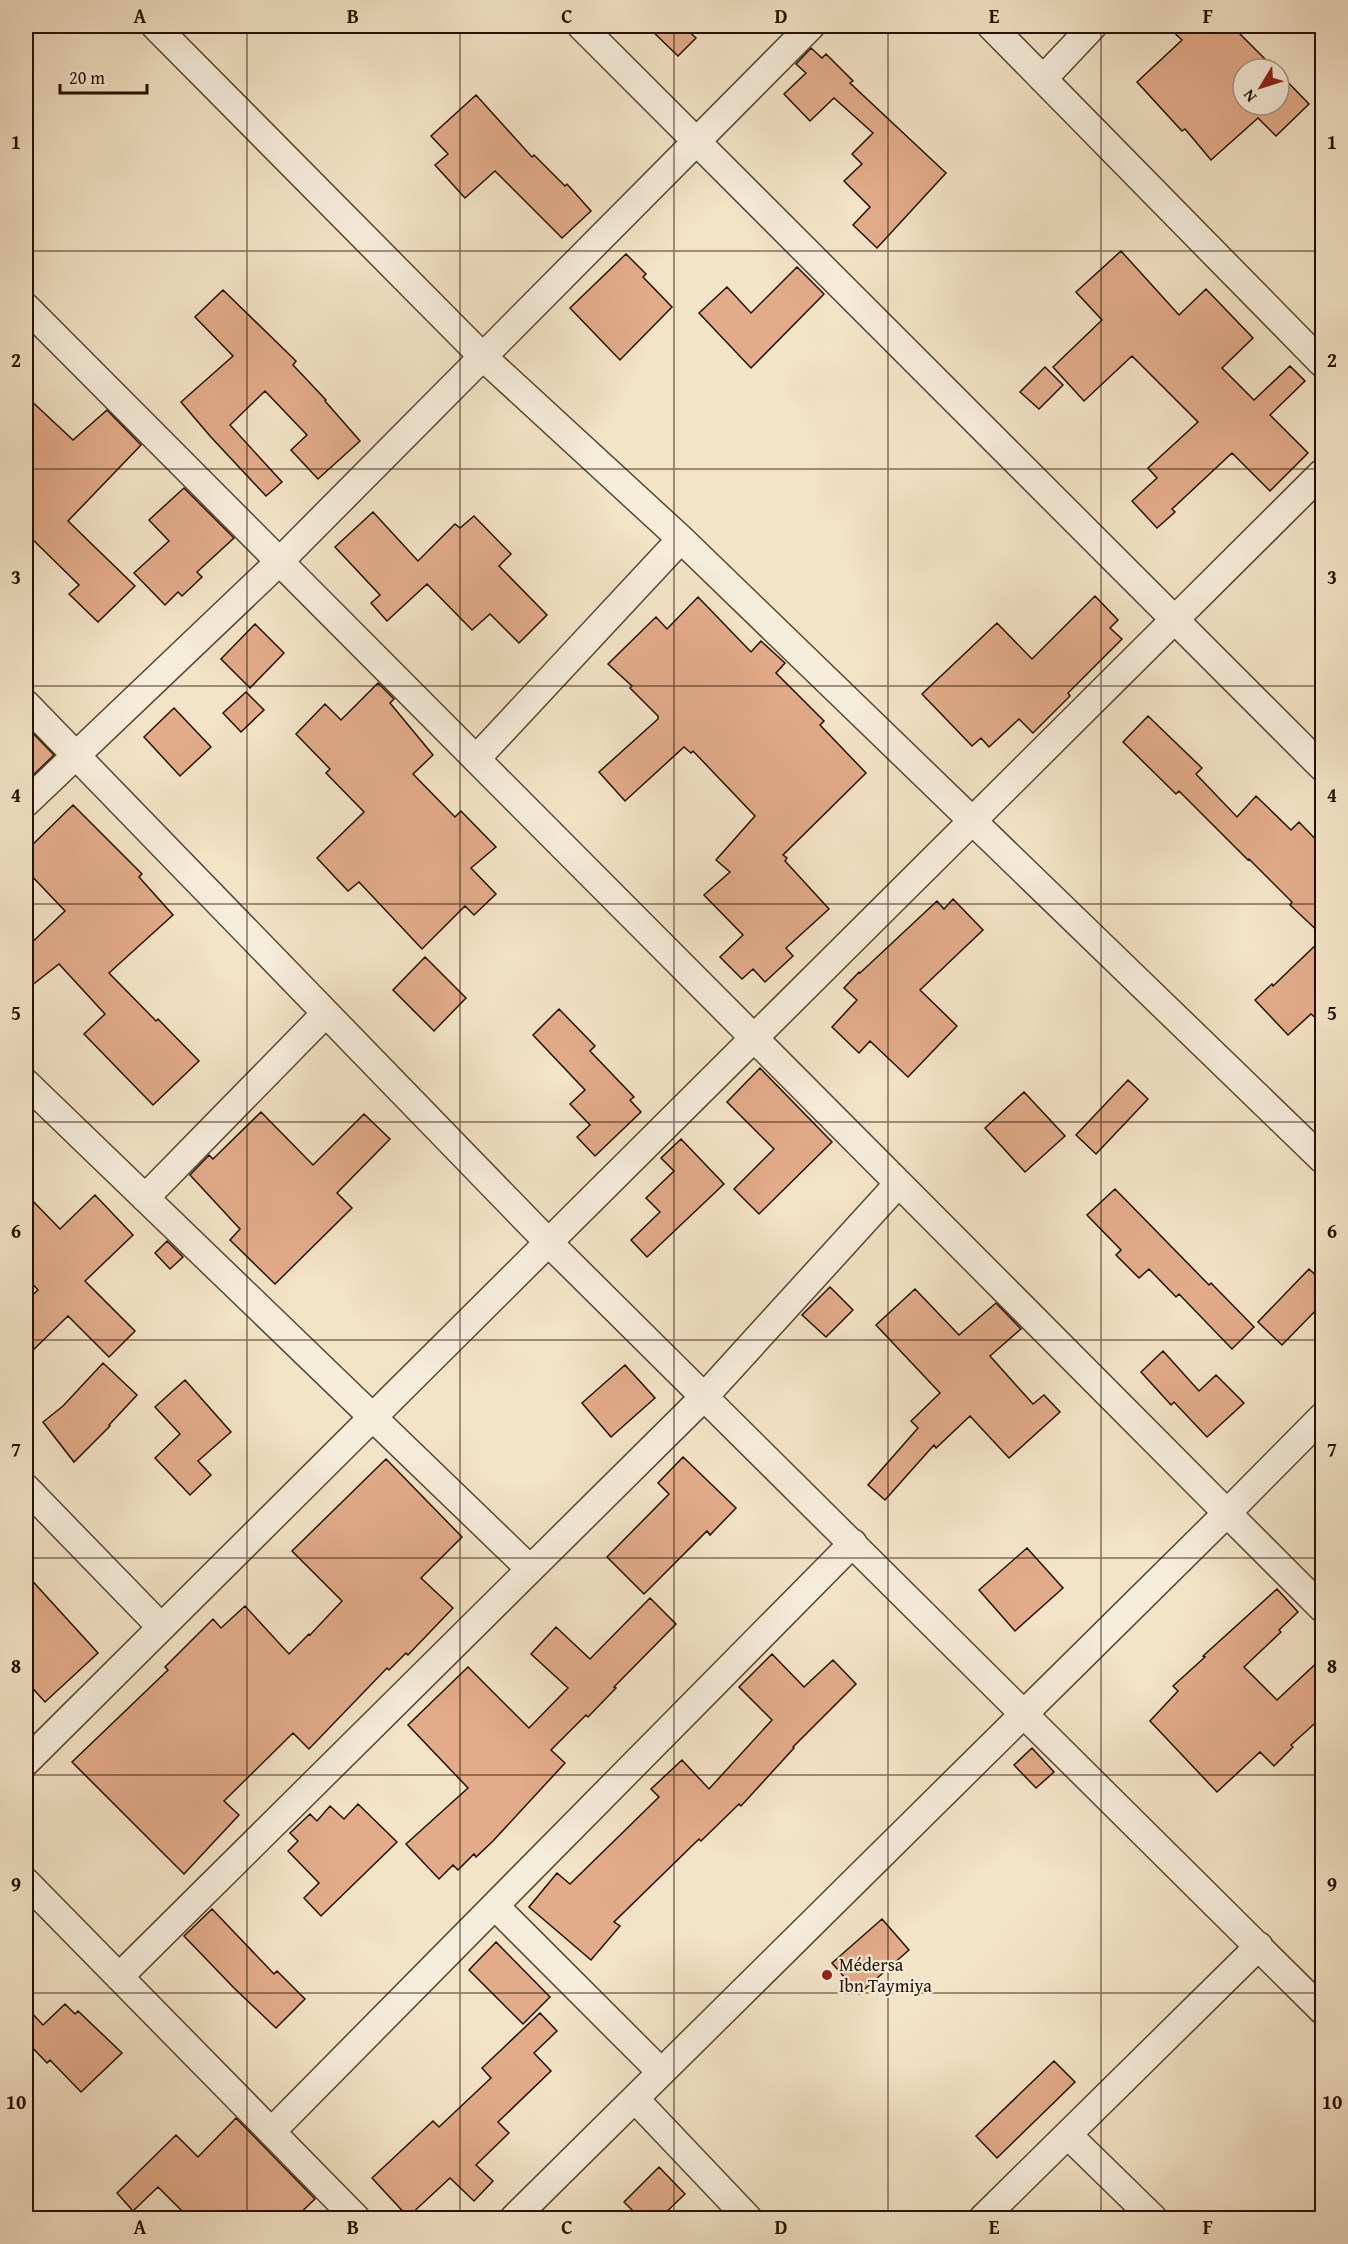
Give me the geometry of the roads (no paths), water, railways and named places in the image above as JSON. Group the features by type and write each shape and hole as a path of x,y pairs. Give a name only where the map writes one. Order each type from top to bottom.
{"street":[{"path":"155,26 482,356 681,539 1323,1159"},
{"path":"581,26 1323,767"},
{"path":"26,802 279,562 811,26"},
{"path":"991,26 1323,363"},
{"path":"1043,79 1094,26"},
{"path":"26,307 1323,1608"},
{"path":"26,1762 1323,473"},
{"path":"476,759 681,539"},
{"path":"26,704 549,1242 1323,2010"},
{"path":"145,1198 325,1014"},
{"path":"26,1083 530,1568"},
{"path":"119,1977 704,1397 898,1184"},
{"path":"514,2218 1323,1417"},
{"path":"26,1488 161,1627"},
{"path":"271,2132 853,1543"},
{"path":"26,1882 356,2218"},
{"path":"495,1905 662,2072"},
{"path":"983,2218 1259,1946"},
{"path":"635,2099 748,2218"},
{"path":"1068,2135 1153,2218"}],"place":[{"name":"Médersa Ibn Taymiya","path":"827,1975"}]}
